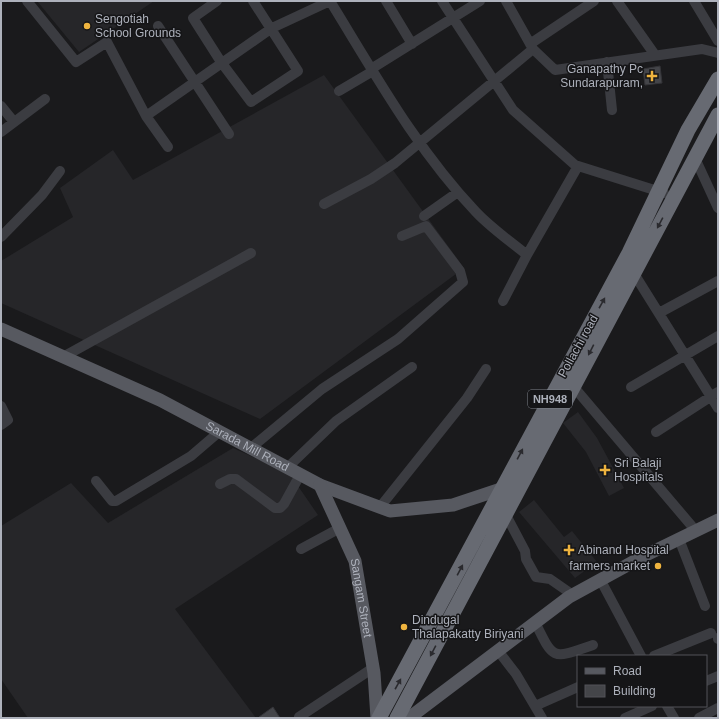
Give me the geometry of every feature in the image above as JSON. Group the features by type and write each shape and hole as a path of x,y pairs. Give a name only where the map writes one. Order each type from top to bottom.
{"highway":[{"name":"Pollachi road","path":"378,718 510,492 517,460 629,253 688,130 718,79"},
{"name":"NH948","path":"397,718 506,515 510,492 573,386 717,118"}],"main road":[{"name":"Sarada Mill Road","path":"1,329 160,400 320,485 380,507 390,510 452,505 510,492"},
{"name":"Sangam Street","path":"320,485 355,561 374,668 378,718"},
{"path":"409,718 573,595 600,579 718,520"}],"street":[{"path":"27,1 76,62 106,42 146,116 168,147"},
{"path":"217,1 193,18 221,62 251,102 298,71 272,28 253,1"},
{"path":"146,116 221,62 272,28 330,1 372,70 437,168 477,214 527,255"},
{"path":"386,1 412,44"},
{"path":"442,1 513,110 578,166 659,191 673,198"},
{"path":"339,91 480,1"},
{"path":"506,1 532,47 555,70 702,49 718,53"},
{"path":"324,204 370,179 395,163 494,82 532,47 594,1"},
{"path":"617,1 655,55"},
{"path":"694,1 718,41"},
{"path":"158,26 230,134"},
{"path":"607,62 612,110"},
{"path":"1,132 45,99"},
{"path":"1,106 14,122"},
{"path":"695,158 718,208"},
{"path":"503,301 527,255 578,166"},
{"path":"1,237 42,195 60,170"},
{"path":"424,216 458,192"},
{"path":"251,448 322,389 398,339 463,282 460,271 426,226 402,236"},
{"path":"63,357 251,254"},
{"path":"633,272 686,354 715,395 718,408"},
{"path":"659,313 718,281"},
{"path":"630,386 718,336"},
{"path":"287,468 336,421 412,367"},
{"path":"380,507 467,398 486,369"},
{"path":"573,386 696,531"},
{"path":"656,432 715,395"},
{"path":"1,406 8,420 1,425"},
{"path":"96,481 112,501 116,501 190,456 219,432"},
{"path":"220,484 230,479 236,479 275,508 280,508 284,504 300,475"},
{"path":"506,515 536,576 550,579 573,595"},
{"path":"302,548 340,528"},
{"path":"679,539 705,606"},
{"path":"600,579 640,655"},
{"path":"535,622 549,649 554,654 560,655 593,645"},
{"path":"657,655 716,637"},
{"path":"499,652 516,674 542,718"},
{"path":"299,717 374,668"},
{"path":"707,681 718,676"},
{"path":"535,706 577,687"},
{"path":"625,718 650,707"},
{"path":"668,707 674,718"},
{"path":"699,718 718,708"}],"shaded area":[{"name":"Sengotiah School Grounds","path":"37,1 154,1 79,52"},
{"path":"324,75 464,268 260,419 1,303 1,261 73,217 60,188 113,150 133,180"},
{"name":"Sri Balaji Hospitals","path":"578,412 597,438 624,488 609,496 586,452 563,423"},
{"path":"233,448 289,473 318,515 175,609 256,718 28,718 1,679 1,526 71,483 108,523"},
{"name":"Abinand Hospital","path":"534,500 564,537 572,531 597,562 575,578 519,512"}],"building":[{"path":"660,66 662,83 645,85 643,69"},
{"path":"273,707 280,718 259,717"}],"place":[{"name":"Sengotiah School Grounds","path":"87,26"},
{"name":"Ganapathy Pc Sundarapuram,","path":"652,76"},
{"name":"Sri Balaji Hospitals","path":"605,470"},
{"name":"Abinand Hospital","path":"569,550"},
{"name":"farmers market","path":"658,566"},
{"name":"Dindugal Thalapakatty Biriyani","path":"404,627"}]}
